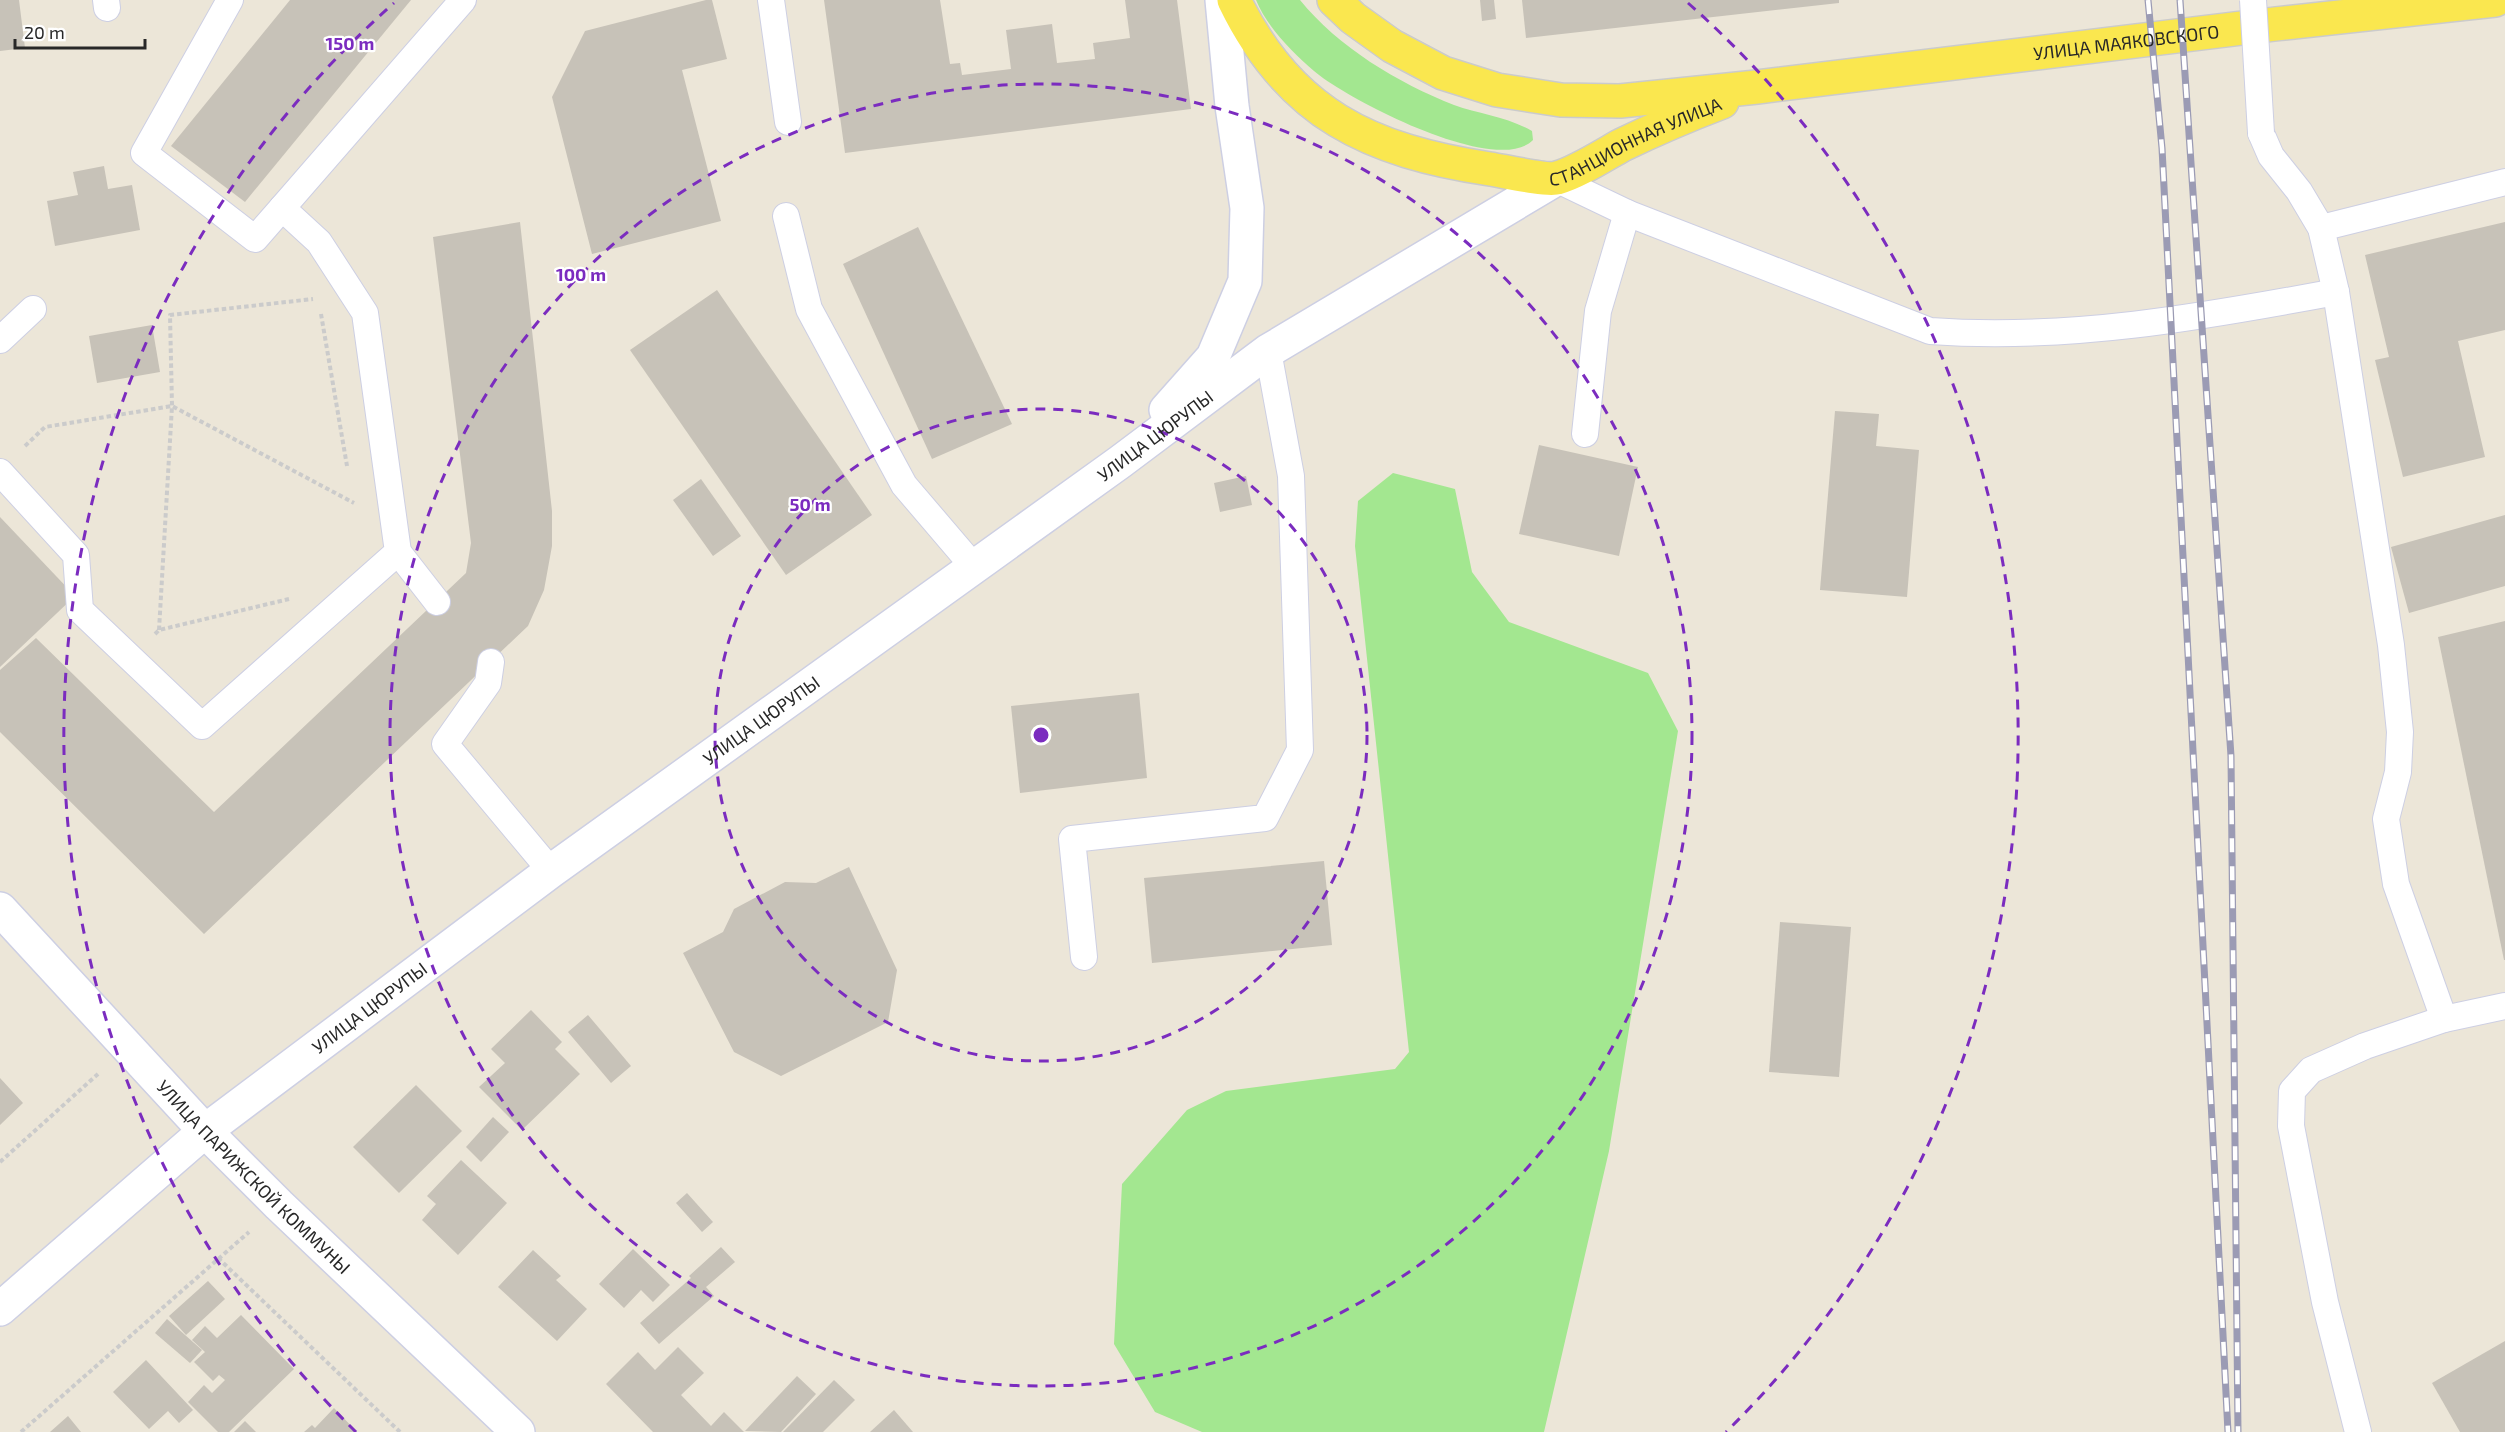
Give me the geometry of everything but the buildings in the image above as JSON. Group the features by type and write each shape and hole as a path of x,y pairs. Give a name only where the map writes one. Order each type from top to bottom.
{"main road":[{"path":"1120,462 1213,357 1245,281 1247,208 1232,106 1222,0"},
{"name":"СТАНЦИОННАЯ УЛИЦА","path":"1234,0 1248,29 1287,81 1317,109 1352,129 1410,153 1457,164 1556,179 1657,128 1757,87"},
{"name":"СТАНЦИОННАЯ УЛИЦА","path":"1334,0 1353,18 1392,46 1443,73 1497,90 1561,100 1620,101 1757,87"},
{"name":"УЛИЦА МАЯКОВСКОГО","path":"1757,87 2275,24 2495,0"},
{"name":"УЛИЦА ЦЮРУПЫ","path":"0,1309 205,1131 552,871 1120,462 1268,351 1556,179"},
{"name":"УЛИЦА ПАРИЖСКОЙ КОММУНЫ","path":"0,909 205,1131 279,1205 518,1432"}],"lane":[{"path":"230,0 144,153 255,239 463,0"},
{"path":"771,0 788,122"},
{"path":"2253,0 2261,133 2271,156 2299,191 2320,228 2336,292 2391,645 2400,732 2398,772 2386,819 2396,884 2444,1019"},
{"path":"1556,179 1627,213 1930,331 1984,335 2140,325 2202,317 2336,292"},
{"path":"2320,228 2505,182"},
{"path":"282,208 319,242 366,313 398,552 437,602"},
{"path":"1585,434 1598,311 1627,213"},
{"path":"786,216 809,309 904,486 974,567"},
{"path":"0,340 33,309"},
{"path":"1084,957 1072,839 1265,818 1299,750 1291,476 1268,351"},
{"path":"0,472 76,555 80,609 202,726 398,552"},
{"path":"491,662 488,683 445,744 552,871"},
{"path":"2358,1432 2325,1302 2293,1138 2292,1091 2312,1070 2366,1046 2444,1019 2505,1006"}],"path":[{"path":"336,267 318,298 348,468"},
{"path":"159,630 172,406 170,315 318,298"},
{"path":"23,448 45,427 172,406 354,502"},
{"path":"352,491 355,514"},
{"path":"131,658 159,630 297,597"},
{"path":"0,1162 127,1047"},
{"path":"21,1432 279,1205"},
{"path":"218,1258 400,1432"}],"green space":[{"path":"1256,0 1300,0 1332,33 1391,75 1454,105 1523,126 1532,131 1533,140 1515,149 1488,149 1457,142 1389,115 1332,84 1314,71 1281,38 1267,20"},
{"path":"1393,473 1455,489 1472,572 1509,622 1648,673 1678,731 1609,1151 1544,1432 1202,1432 1155,1412 1114,1344 1122,1184 1187,1110 1226,1091 1395,1069 1409,1052 1355,546 1358,501"}],"railway":[{"path":"2148,0 2162,148 2228,1432"},
{"path":"2180,0 2231,756 2238,1432"}]}
